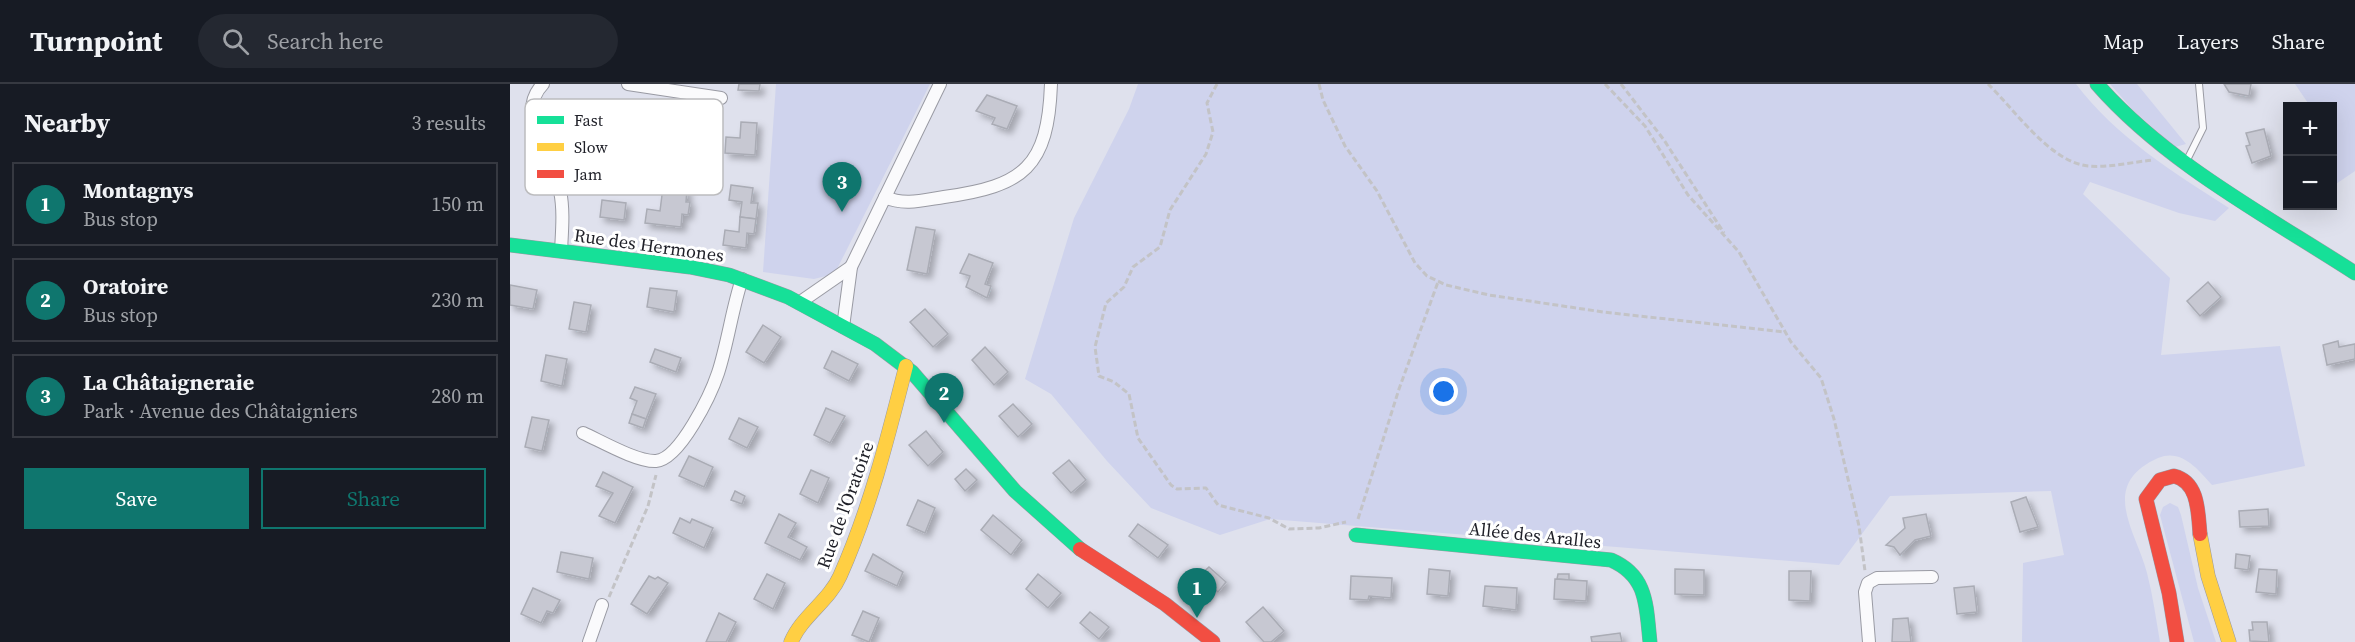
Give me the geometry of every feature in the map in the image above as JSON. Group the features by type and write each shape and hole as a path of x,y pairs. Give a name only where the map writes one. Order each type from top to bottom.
{"street":[{"name":"Rue des Hermones","path":"534,99 543,84"},
{"path":"628,84 721,98"},
{"path":"843,327 851,267 940,84"},
{"path":"885,197 897,202 909,202 973,192 1011,180 1031,163 1045,141 1050,115 1051,84"},
{"path":"2097,84 2123,114 2180,160 2355,273"},
{"name":"Rue des Hermones","path":"560,195 561,251"},
{"name":"Rue des Hermones","path":"510,244 697,268 742,279 799,303 884,350 906,366 1040,515 1079,548 1165,604 1213,642"},
{"path":"799,303 851,267"},
{"path":"583,434 643,459 658,461 672,453 698,418 718,373 742,279"},
{"name":"Rue de l'Oratoire","path":"791,642 798,628 839,579 882,464 906,366"},
{"path":"2177,642 2169,593 2150,524 2146,499 2155,482 2161,478 2173,476 2184,481 2194,493 2203,553 2229,642"},
{"name":"Allée des Aralles","path":"1356,535 1611,560 1623,564 1636,574 1642,585 1650,642"},
{"path":"1869,642 1866,587 1877,578 1932,577"},
{"path":"589,642 602,605"}],"lane":[{"path":"2180,160 2203,128 2199,84"}],"path":[{"path":"1217,84 1206,103 1213,132 1206,154 1170,210 1160,247 1133,267 1124,287 1106,303 1095,347 1099,376 1114,382 1129,394 1138,438 1170,485 1177,489 1206,488 1218,505 1269,518 1290,529 1358,523 1361,502 1438,282"},
{"path":"1319,84 1323,100 1345,146 1377,191 1415,263 1420,271 1438,282 1489,296 1549,305 1785,332"},
{"path":"1605,84 1645,126 1688,195 1729,240"},
{"path":"1622,84 1664,140 1747,265 1785,332 1821,378 1830,402 1858,526 1866,587"},
{"path":"1988,84 2049,147 2075,163 2094,167 2180,160"},
{"path":"602,605 611,594 648,506 658,461"}],"shaded area":[{"path":"776,84 930,84 837,269 830,275 814,279 763,272"},
{"path":"1138,84 2076,84 2109,121 2127,137 2229,208 2215,221 2179,213 2090,182 2083,194 2170,278 2161,355 2280,346 2305,466 2212,485 2182,458 2166,456 2140,469 2129,481 2125,495 2126,510 2147,573 2160,642 2022,642 2023,563 2064,555 2051,491 1890,496 1839,565 1270,519 1220,535 1151,508 1107,461 1051,394 1025,379 1074,218 1129,109"},
{"path":"2110,84 2137,84 2186,144 2175,147 2133,110"},
{"path":"2295,84 2355,84 2355,171 2337,183 2337,102 2307,102"},
{"path":"2170,503 2178,507 2181,515 2198,588 2216,642 2194,642 2160,515 2163,507"}],"building":[{"path":"739,84 760,84 759,91 738,90"},
{"path":"2224,84 2251,84 2249,96 2229,92"},
{"path":"987,95 1017,106 1007,129 992,124 995,118 976,111"},
{"path":"741,122 757,123 755,155 725,153 726,137 740,138"},
{"path":"2264,129 2271,156 2252,163 2246,146 2250,145 2246,133"},
{"path":"731,185 753,188 751,203 758,203 756,219 740,217 742,202 729,200"},
{"path":"662,195 687,195 686,202 690,202 688,215 682,214 681,227 645,223 647,209 660,211"},
{"path":"602,200 626,203 624,220 600,217"},
{"path":"740,217 756,219 754,234 747,233 746,248 723,245 725,230 739,232"},
{"path":"916,227 935,230 927,274 907,270"},
{"path":"969,254 993,263 985,284 991,286 987,298 966,287 970,276 960,273"},
{"path":"2208,282 2221,297 2200,316 2187,301"},
{"path":"510,285 537,290 533,309 510,305"},
{"path":"650,288 677,291 674,312 647,307"},
{"path":"574,302 591,305 586,332 569,329"},
{"path":"925,309 948,334 933,347 910,322"},
{"path":"763,325 781,337 764,363 746,352"},
{"path":"2338,341 2339,347 2355,344 2355,359 2327,365 2323,345"},
{"path":"985,347 1008,372 994,385 972,360"},
{"path":"655,349 681,358 676,372 650,362"},
{"path":"832,351 858,364 849,381 824,368"},
{"path":"546,355 567,359 562,386 541,381"},
{"path":"635,387 656,394 646,419 632,414 637,401 630,398"},
{"path":"1013,404 1032,424 1018,437 999,416"},
{"path":"826,408 845,416 830,443 814,435"},
{"path":"632,414 646,419 643,428 629,423"},
{"path":"532,417 549,420 542,451 525,447"},
{"path":"739,418 758,427 747,448 729,439"},
{"path":"926,431 943,452 928,466 909,445"},
{"path":"689,456 713,467 704,487 679,476"},
{"path":"1069,460 1086,480 1071,493 1053,473"},
{"path":"966,469 977,480 965,491 955,479"},
{"path":"811,470 829,478 818,503 800,494"},
{"path":"603,472 633,487 615,523 599,516 613,493 596,486"},
{"path":"735,491 745,496 742,504 731,500"},
{"path":"2026,497 2038,527 2020,532 2011,502"},
{"path":"918,500 935,508 925,533 907,525"},
{"path":"2268,509 2269,526 2240,527 2239,511"},
{"path":"779,514 796,523 788,537 807,547 800,560 765,543"},
{"path":"1926,514 1931,536 1915,540 1900,555 1894,547 1886,545 1905,528 1903,518"},
{"path":"993,515 1022,540 1011,555 981,530"},
{"path":"680,518 690,523 692,519 713,528 704,548 673,533"},
{"path":"1138,524 1168,545 1158,558 1129,536"},
{"path":"561,552 593,558 589,579 557,572"},
{"path":"873,554 903,572 897,586 865,571"},
{"path":"2236,554 2250,556 2248,570 2235,568"},
{"path":"1209,567 1226,582 1218,592 1199,576"},
{"path":"1429,569 1450,571 1448,596 1427,594"},
{"path":"1675,569 1704,570 1704,595 1675,594"},
{"path":"2259,569 2277,570 2276,594 2256,592"},
{"path":"1789,571 1811,571 1810,601 1789,600"},
{"path":"767,574 785,583 773,609 754,599"},
{"path":"1038,574 1061,593 1048,608 1026,589"},
{"path":"1558,574 1569,574 1569,580 1557,579"},
{"path":"649,576 655,579 658,577 668,583 647,614 631,604"},
{"path":"1351,576 1392,578 1391,598 1369,596 1368,600 1350,599"},
{"path":"1555,579 1587,581 1586,601 1554,599"},
{"path":"1485,586 1517,588 1516,610 1483,606"},
{"path":"1974,586 1977,612 1957,614 1954,588"},
{"path":"533,588 560,600 553,613 547,611 541,623 521,614"},
{"path":"1263,607 1284,631 1271,642 1264,642 1246,622"},
{"path":"863,611 879,618 869,642 852,635"},
{"path":"1090,612 1109,627 1099,639 1080,623"},
{"path":"719,613 736,622 726,642 706,642"},
{"path":"1908,618 1911,642 1892,642 1893,619"},
{"path":"2252,622 2267,622 2269,642 2250,641 2249,630 2253,630"},
{"path":"1620,633 1622,642 1592,642 1591,637"}],"traffic: fast":[{"path":"2097,84 2154,139 2186,163 2219,187 2355,273"},
{"path":"510,245 690,267 729,275 788,297 875,344 912,372 1015,491 1080,549"},
{"path":"1356,535 1611,560 1632,574 1639,583 1646,604 1650,642"}],"traffic: slow":[{"path":"791,642 802,624 835,585 851,551 878,472 906,366"},
{"path":"2200,534 2208,576 2229,642"}],"traffic: jam":[{"path":"2177,642 2169,593 2146,499 2160,480 2174,476 2182,479 2193,491 2200,534"},
{"path":"1080,549 1165,604 1213,642"}],"place":[{"name":"La Châtaigneraie","path":"842,212"},
{"name":"Oratoire","path":"944,423"},
{"name":"Montagnys","path":"1197,618"}]}
